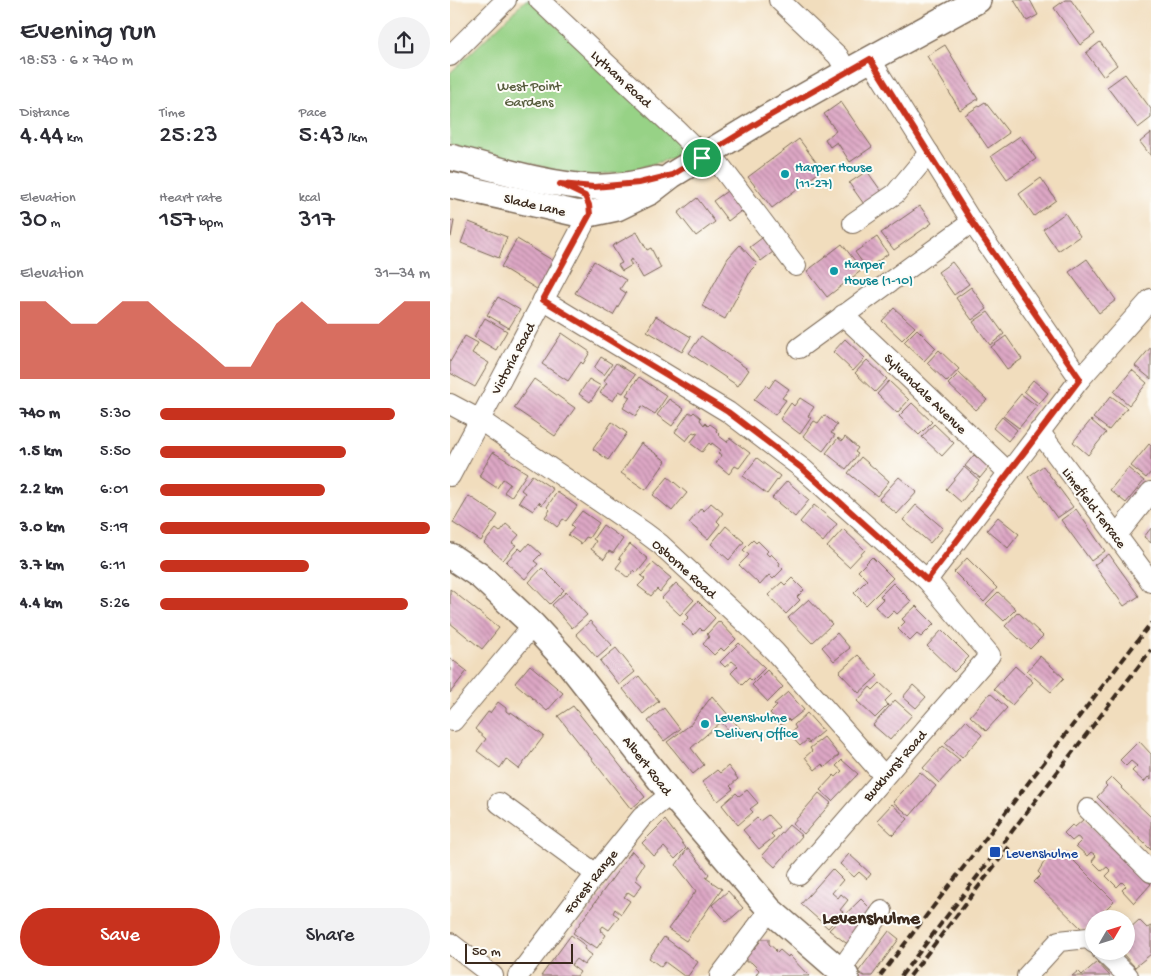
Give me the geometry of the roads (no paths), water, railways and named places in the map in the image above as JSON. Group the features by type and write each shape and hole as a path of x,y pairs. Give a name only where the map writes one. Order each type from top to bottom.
{"main road":[{"name":"Slade Lane","path":"450,186 575,213 590,214 617,208 650,192 672,175 764,119 978,0"},
{"name":"Slade Lane","path":"450,157 560,184 594,187 639,183 672,175"},
{"path":"560,184 585,196 590,214"},
{"name":"Albert Road","path":"450,556 486,580 533,625 570,665 671,794 770,910 843,973"}],"street":[{"path":"450,56 506,0"},
{"name":"Lytham Road","path":"539,0 696,149 706,155 796,266"},
{"path":"779,0 838,56 847,72"},
{"path":"870,59 972,222 1080,379"},
{"path":"853,223 895,194 929,153"},
{"name":"Victoria Road","path":"450,476 590,214"},
{"path":"799,348 972,222"},
{"path":"543,300 728,412 803,469 927,580 1080,379 1151,299"},
{"name":"Sylvandale Avenue","path":"844,315 1008,472"},
{"name":"Osborne Road","path":"450,404 480,420 644,532 667,550 775,652 884,776"},
{"name":"Limefield Terrace","path":"1039,432 1151,582"},
{"path":"1117,535 1151,492"},
{"name":"Buckhurst Road","path":"799,874 990,655 927,580"},
{"path":"453,721 533,625"},
{"name":"Forest Range","path":"518,976 596,874 642,818 671,794"},
{"path":"500,803 596,874"},
{"path":"1088,810 1151,872"},
{"path":"720,976 770,910"},
{"path":"843,973 882,911"},
{"path":"1027,976 1059,941 1085,938"},
{"path":"450,943 493,976"},
{"path":"1111,960 1128,976"}],"railway":[{"path":"880,976 1151,623"},
{"path":"901,976 1151,650"},
{"path":"910,976 1009,847"}],"place":[{"name":"Harper House (11-27)","path":"785,174"},
{"name":"Harper House (1-10)","path":"834,271"},
{"name":"Levenshulme Delivery Office","path":"705,724"},
{"name":"Levenshulme","path":"995,852"}],"district":[{"name":"Levenshulme","path":"871,916"}],"park label":[{"name":"West Point Gardens","path":"529,94"}]}
